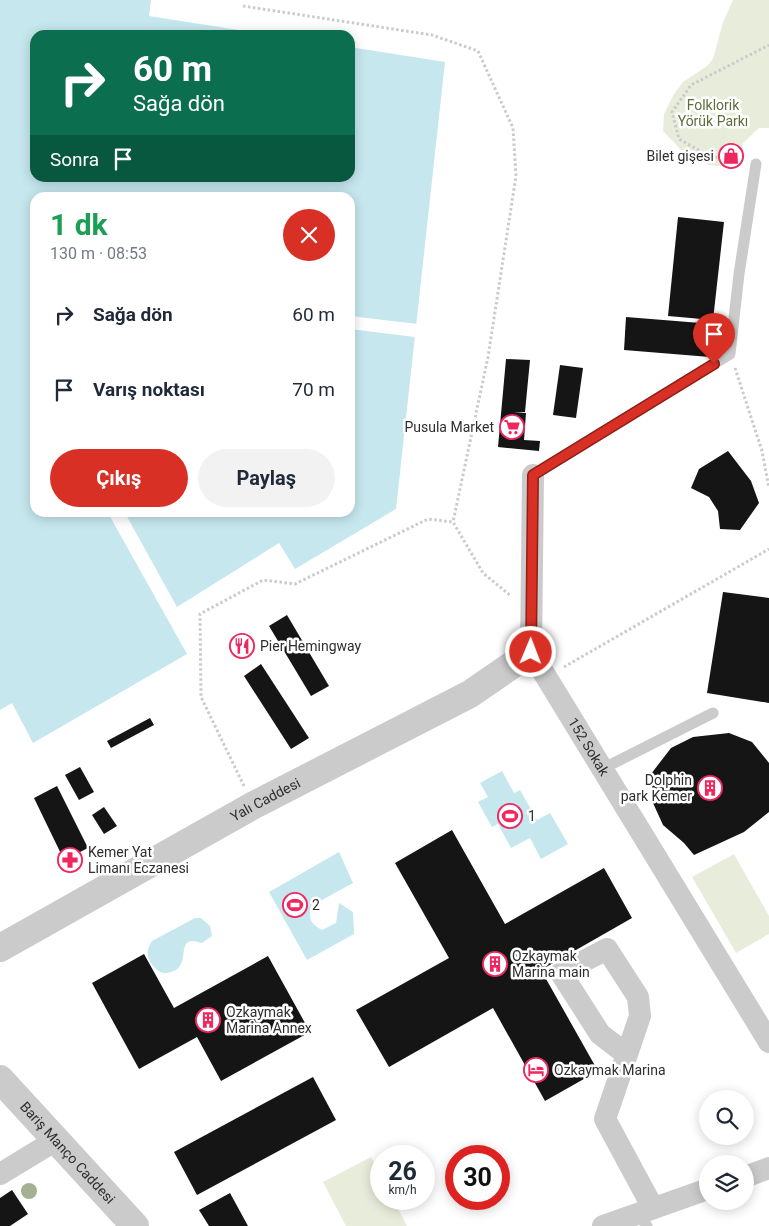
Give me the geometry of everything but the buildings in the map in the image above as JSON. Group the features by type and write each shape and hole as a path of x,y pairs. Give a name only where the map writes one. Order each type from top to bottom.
{"street":[{"path":"531,652 533,475"},
{"name":"Yalı Caddesi","path":"0,948 254,806 470,694 531,652"},
{"name":"152 Sokak","path":"531,652 769,1042"},
{"path":"626,1054 605,1119 646,1216"},
{"name":"Bariş Manço Caddesi","path":"0,1079 135,1226"},
{"path":"0,1174 56,1140"},
{"path":"754,1174 769,1168"},
{"path":"603,1226 646,1216 699,1193"}],"lane":[{"path":"533,475 730,354 739,274 756,164"},
{"path":"602,770 713,714"}],"path":[{"path":"243,6 432,35 478,51 514,128 516,176 488,357 453,522 483,573 531,612"},
{"path":"756,164 709,156 679,139 672,112 691,86 769,45"},
{"path":"730,354 762,451 769,488"},
{"path":"254,806 201,697 200,614 263,580 295,584 428,519 453,522"},
{"path":"546,677 769,550"}],"green space":[{"name":"Folklorik Yörük Parkı","path":"733,0 769,0 769,128 759,128 743,143 740,162 728,167 708,165 681,150 663,131 664,114 674,94 683,82 707,66 713,59 723,22"},
{"path":"734,854 769,916 769,934 736,953 692,877"},
{"path":"370,1158 370,1210 399,1210 407,1226 346,1226 323,1182"}],"water":[{"path":"0,0 151,0 149,16 239,30 30,30 30,182 355,182 355,48 445,62 396,509 295,569 279,543 177,607 164,613 187,654 33,743 12,703 0,710"},
{"name":"1","path":"502,771 514,793 520,790 537,820 550,813 568,844 541,859 530,838 511,848 498,824 492,827 478,802 488,797 480,783"},
{"name":"2","path":"339,852 353,883 311,906 310,918 315,926 322,930 336,923 339,903 353,912 354,934 307,960 269,892"},
{"path":"195,918 201,918 210,926 212,936 202,943 192,941 187,943 183,959 178,968 167,973 160,972 150,962 148,956 148,948 152,941"}],"pier":[{"path":"355,317 417,324 415,337 355,330"},
{"path":"110,517 127,517 177,607 164,613"}],"place":[{"name":"Bilet gişesi","path":"731,156"},
{"name":"Pusula Market","path":"512,427"},
{"name":"Pier Hemingway","path":"242,646"},
{"name":"Dolphin park Kemer","path":"710,788"},
{"name":"1","path":"510,816"},
{"name":"Kemer Yat Limanı Eczanesi","path":"70,860"},
{"name":"2","path":"295,905"},
{"name":"Ozkaymak Marina main","path":"495,964"},
{"name":"Ozkaymak Marina Annex","path":"208,1020"},
{"name":"Ozkaymak Marina","path":"536,1070"}],"route":[{"path":"531,652 533,475 714,364"}]}
